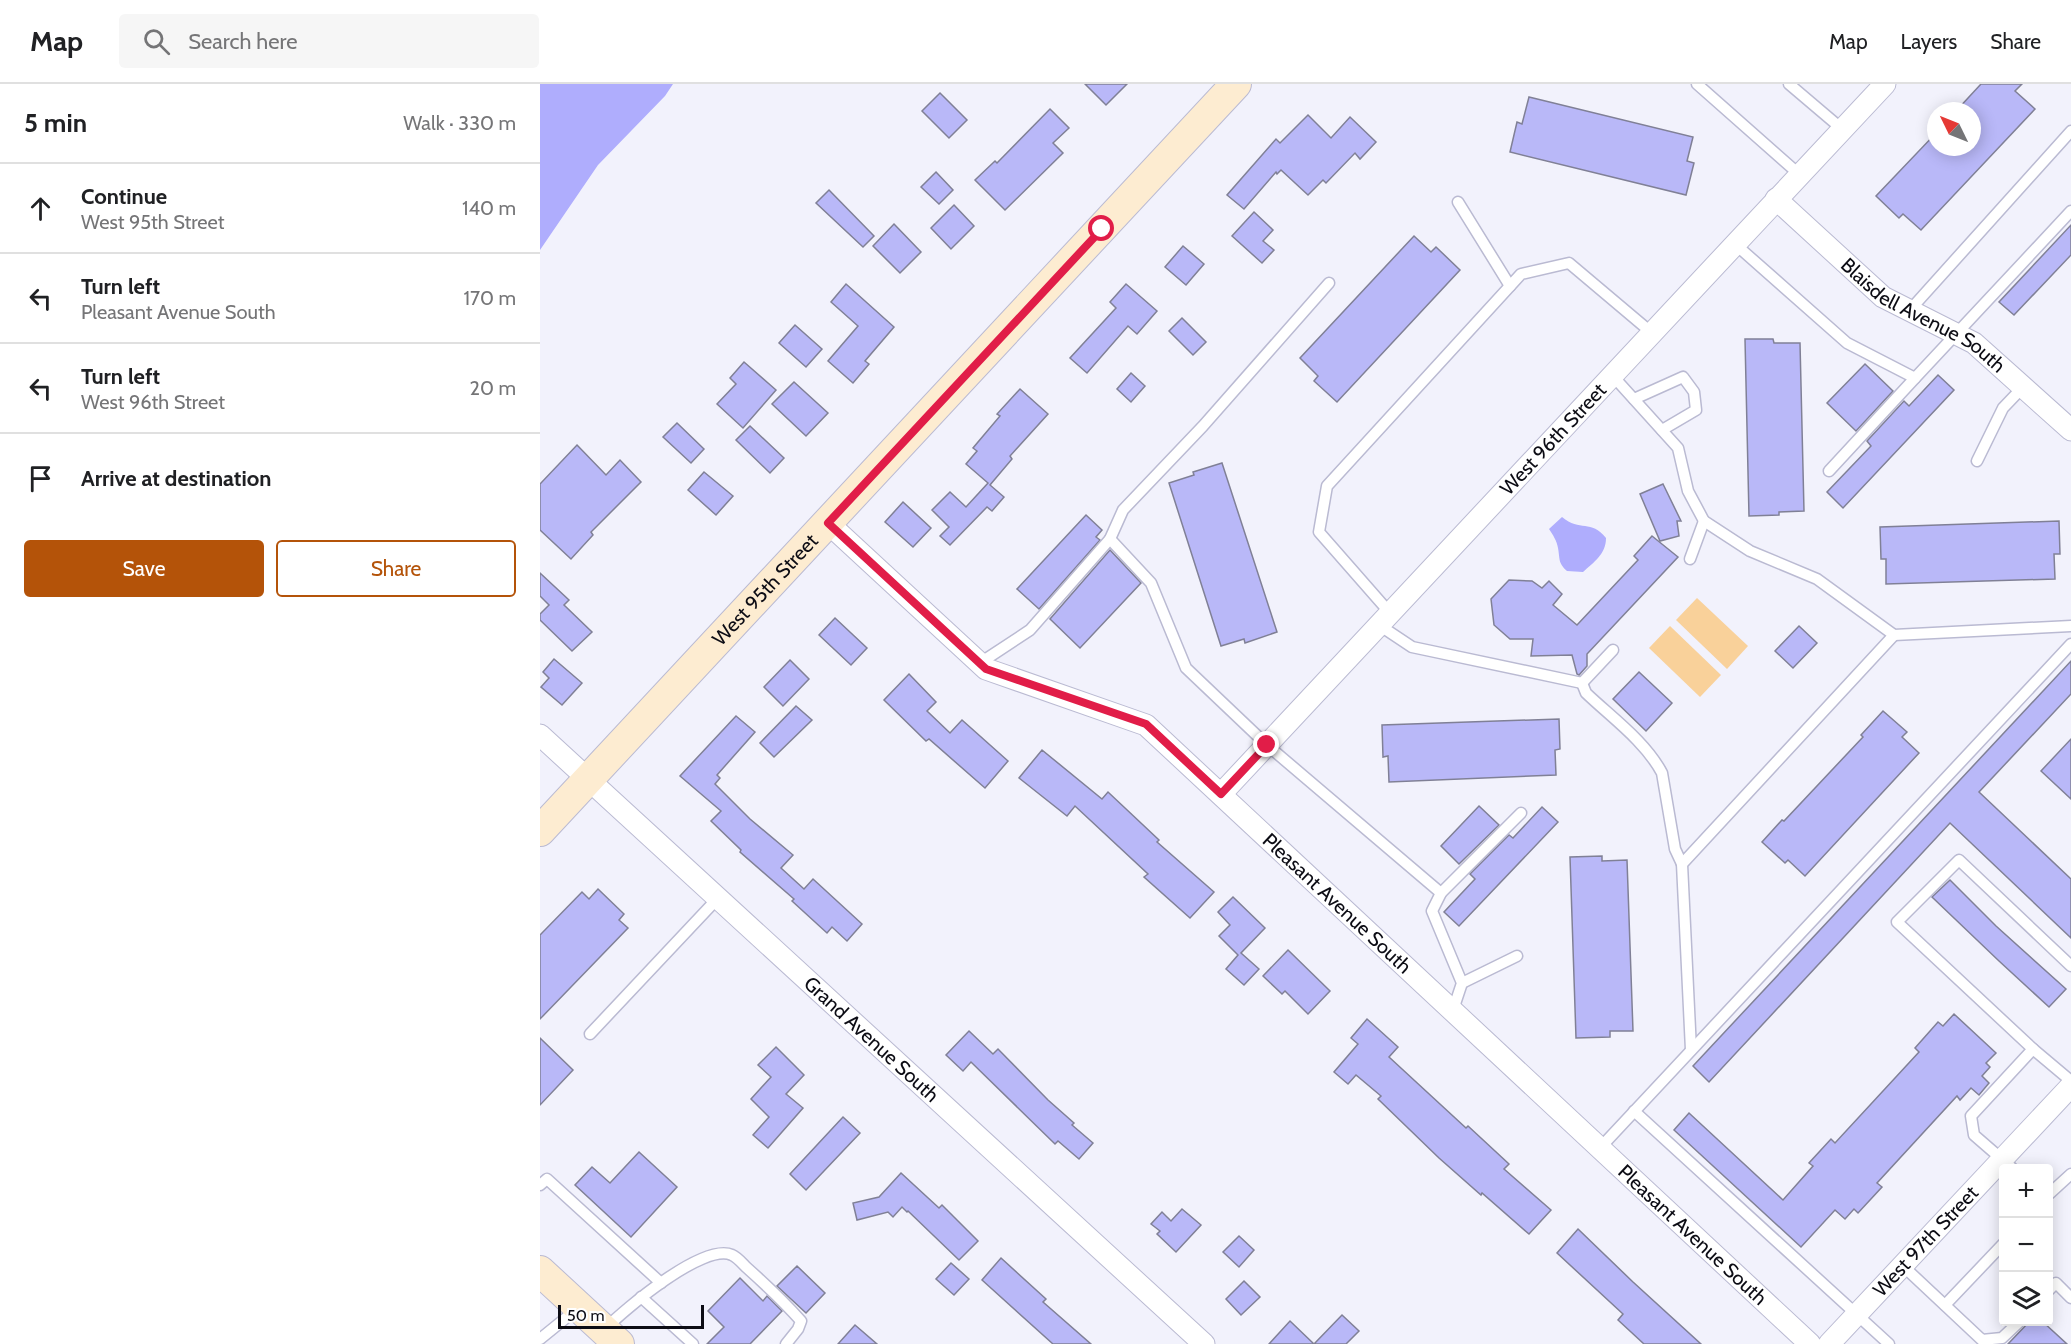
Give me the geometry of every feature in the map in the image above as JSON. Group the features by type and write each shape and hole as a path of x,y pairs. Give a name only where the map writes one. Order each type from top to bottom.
{"street":[{"name":"West 95th Street","path":"540,831 1236,84"},
{"name":"West 96th Street","path":"1221,794 1885,84"},
{"name":"Blaisdell Avenue South","path":"1776,200 1883,297 1957,334 1983,350 2071,430"},
{"name":"Pleasant Avenue South","path":"828,523 986,669 1146,724 1810,1344"},
{"name":"Grand Avenue South","path":"540,735 1204,1344"},
{"name":"West 97th Street","path":"2007,1164 2071,1086"},
{"name":"West 97th Street","path":"1829,1344 1902,1265 1999,1172"},
{"path":"540,1271 612,1337"}],"lane":[{"path":"1697,84 1800,175"},
{"path":"1789,84 1842,129"},
{"path":"1910,310 2071,131"},
{"path":"1458,202 1510,286"},
{"path":"1829,471 2071,211"},
{"path":"1735,243 1847,343 1915,378"},
{"path":"1582,683 1412,647 1385,619 1319,532 1326,486 1521,274 1569,263 1652,333"},
{"path":"980,663 1030,630 1110,539 1123,510 1203,426 1329,283"},
{"path":"1612,375 1678,448 1688,491 1704,521 1750,551 1817,579 1894,635 2071,626"},
{"path":"1634,399 1683,377 1694,392 1696,410 1662,430"},
{"path":"1977,461 2003,408 2024,386"},
{"path":"1690,559 1704,521"},
{"path":"1110,539 1151,583 1186,668 1267,745 1441,893"},
{"path":"1682,864 1894,635"},
{"path":"1600,1148 2071,644"},
{"path":"1582,683 1613,650"},
{"path":"1582,683 1586,693 1647,751 1662,773 1675,849 1682,864 1691,1050"},
{"path":"1453,1010 1462,983 1432,911 1441,893 1521,813"},
{"path":"2071,966 1959,860 1897,922 2033,1049 2071,1081"},
{"path":"590,1034 718,898"},
{"path":"1462,983 1517,956"},
{"path":"2007,1164 1974,1135 1971,1116 2033,1049"},
{"path":"1634,1111 1889,1344"},
{"path":"2053,1191 2071,1174"},
{"path":"540,1185 547,1179 661,1283"},
{"path":"1945,1305 1999,1248"},
{"path":"612,1337 641,1297 683,1269 716,1253 732,1254 782,1299 801,1321 798,1329 786,1344"},
{"path":"1902,1265 1982,1340 2002,1338 2015,1326"},
{"path":"2053,1285 2071,1298"},
{"path":"641,1297 693,1344"},
{"path":"540,1339 579,1307"}],"shaded area":[{"path":"1697,598 1748,646 1727,669 1676,620"},
{"path":"1670,626 1721,675 1700,697 1649,648"}],"water":[{"path":"540,84 673,84 665,96 598,165 540,250"},
{"path":"1562,517 1574,524 1595,529 1606,538 1602,553 1583,572 1567,571 1561,563 1557,543 1549,529"}],"building":[{"path":"1085,84 1127,84 1106,105"},
{"path":"1981,84 2022,84 2015,91 2035,109 1921,230 1903,214 1899,218 1876,196 1927,142 1927,156 1981,156 1981,102 1964,102"},
{"path":"940,93 967,120 949,138 922,111"},
{"path":"1529,97 1693,137 1687,161 1694,163 1686,195 1510,152 1517,122 1522,124"},
{"path":"1050,109 1069,128 1053,143 1063,153 1005,210 975,180 995,161 997,163"},
{"path":"1308,115 1331,138 1350,117 1376,142 1360,159 1355,153 1326,183 1323,180 1308,195 1281,170 1277,174 1276,172 1244,209 1227,195 1276,139 1280,143"},
{"path":"936,172 953,190 939,204 921,187"},
{"path":"829,190 874,236 863,247 816,203"},
{"path":"954,205 974,226 951,249 931,228"},
{"path":"1254,212 1273,230 1263,241 1274,250 1262,263 1232,236"},
{"path":"894,224 921,252 900,273 873,246"},
{"path":"2071,225 2071,255 2014,315 1999,302"},
{"path":"1414,236 1431,252 1436,247 1460,270 1337,402 1314,381 1318,376 1300,358"},
{"path":"1183,246 1204,264 1186,285 1165,267"},
{"path":"846,284 894,327 865,361 869,364 853,383 828,361 858,326 831,302"},
{"path":"1126,284 1157,311 1137,334 1128,326 1087,373 1070,358 1116,308 1110,302"},
{"path":"1182,318 1206,342 1193,355 1169,331"},
{"path":"795,325 822,349 806,367 779,343"},
{"path":"1745,339 1773,339 1774,343 1800,343 1804,511 1749,516"},
{"path":"744,362 776,390 743,428 717,404 736,384 730,378"},
{"path":"1865,364 1893,391 1856,431 1827,403"},
{"path":"1131,373 1145,386 1131,402 1117,389"},
{"path":"1938,375 1954,390 1843,508 1827,492 1871,446 1867,441 1904,401 1909,406"},
{"path":"794,382 828,413 806,436 772,404"},
{"path":"1020,389 1048,414 1010,456 1012,459 990,485 1004,497 992,511 987,507 950,545 940,536 949,527 932,510 950,492 966,507 988,483 966,464 977,451 973,448 1000,416 997,414"},
{"path":"677,423 704,449 691,463 663,437"},
{"path":"750,426 784,458 770,473 736,440"},
{"path":"577,445 606,475 620,460 641,482 591,532 593,535 571,559 540,530 540,484"},
{"path":"1222,463 1277,632 1245,643 1244,639 1221,646 1169,483 1194,475 1193,472"},
{"path":"704,472 733,496 716,515 688,490"},
{"path":"1663,484 1681,521 1677,521 1679,536 1660,541 1640,494"},
{"path":"903,502 931,528 913,547 885,522"},
{"path":"1086,515 1102,530 1096,537 1100,540 1039,609 1017,589"},
{"path":"2059,521 2060,554 2054,554 2055,579 1886,584 1886,559 1881,559 1880,527"},
{"path":"1652,536 1678,557 1587,654 1587,666 1579,675 1572,655 1531,656 1533,639 1510,639 1494,625 1491,599 1509,580 1532,581 1542,588 1549,581 1562,594 1553,605 1577,625 1638,560 1634,556"},
{"path":"1110,550 1141,583 1080,648 1050,619"},
{"path":"540,573 569,600 564,605 592,632 572,651 540,620 540,614 549,605 540,596"},
{"path":"835,618 867,648 851,665 819,635"},
{"path":"1799,626 1817,643 1793,668 1775,651"},
{"path":"554,659 582,683 562,705 541,687 549,678 543,672"},
{"path":"790,660 809,679 783,706 764,687"},
{"path":"2071,661 2071,694 1979,792 2071,879 2071,938 1950,823 1709,1082 1693,1066"},
{"path":"1639,672 1672,703 1646,731 1613,699"},
{"path":"909,674 936,702 927,711 950,733 962,720 1008,761 985,788 929,739 926,741 884,700"},
{"path":"796,706 812,720 774,757 760,743"},
{"path":"1883,711 1907,732 1902,737 1919,753 1805,876 1788,860 1785,863 1762,842 1863,737 1861,735"},
{"path":"736,716 755,732 717,775 720,778 715,784 750,819 793,855 781,868 804,889 813,879 862,924 847,941 832,927 827,933 792,901 794,899 740,852 741,850 711,821 721,811 680,776"},
{"path":"1559,719 1560,749 1555,750 1556,775 1389,782 1388,756 1383,757 1382,725"},
{"path":"2071,739 2071,799 2041,771"},
{"path":"1042,750 1102,799 1108,792 1159,840 1157,842 1214,892 1190,918 1144,877 1148,874 1075,806 1067,816 1019,778"},
{"path":"1479,806 1499,825 1459,864 1441,846"},
{"path":"1542,807 1558,822 1459,926 1444,912 1475,879 1470,874 1509,835 1513,838"},
{"path":"1602,856 1602,861 1627,860 1633,1031 1610,1031 1610,1037 1576,1038 1570,857"},
{"path":"1950,880 1996,926 2066,989 2049,1007 1932,897"},
{"path":"598,889 624,914 619,920 628,928 540,1019 540,935 582,892 589,899"},
{"path":"1233,897 1265,928 1241,953 1259,969 1244,985 1226,969 1238,955 1219,936 1230,925 1218,912"},
{"path":"1288,950 1330,991 1308,1014 1285,991 1282,994 1263,976"},
{"path":"1954,1014 1996,1053 1986,1063 1990,1067 1982,1076 1989,1083 1979,1095 1971,1088 1960,1100 1957,1096 1877,1183 1882,1187 1858,1213 1854,1209 1845,1219 1835,1210 1801,1247 1674,1130 1689,1113 1783,1200 1813,1166 1809,1163 1831,1139 1835,1143 1919,1052 1915,1048 1938,1022 1943,1026"},
{"path":"1367,1019 1398,1047 1389,1057 1509,1164 1504,1169 1551,1210 1529,1234 1439,1158 1378,1099 1381,1096 1356,1075 1348,1084 1334,1072 1358,1044 1351,1038"},
{"path":"969,1031 993,1054 998,1049 1074,1123 1072,1125 1093,1143 1079,1159 1058,1141 1055,1144 971,1062 963,1071 946,1055"},
{"path":"540,1038 573,1070 540,1105"},
{"path":"776,1047 804,1075 786,1094 803,1108 768,1148 753,1135 769,1117 751,1099 771,1077 758,1065"},
{"path":"843,1117 860,1133 806,1190 790,1174"},
{"path":"639,1152 677,1187 631,1237 575,1185 592,1167 610,1183"},
{"path":"901,1173 939,1208 942,1205 978,1241 959,1260 902,1207 893,1217 888,1212 857,1220 853,1203 879,1197"},
{"path":"1182,1209 1201,1225 1176,1252 1157,1234 1160,1231 1151,1224 1162,1212 1171,1221"},
{"path":"1578,1229 1701,1344 1644,1344 1618,1320 1623,1314 1557,1253"},
{"path":"1239,1236 1254,1250 1239,1267 1223,1252"},
{"path":"1001,1258 1046,1299 1043,1302 1091,1344 1053,1344 982,1280"},
{"path":"951,1263 969,1279 954,1295 936,1279"},
{"path":"797,1266 825,1293 806,1313 777,1286"},
{"path":"740,1278 763,1301 767,1296 782,1311 750,1344 707,1344 724,1327 708,1311"},
{"path":"1244,1281 1260,1297 1241,1315 1226,1299"},
{"path":"1342,1315 1359,1331 1346,1344 1314,1344"},
{"path":"1290,1321 1314,1344 1269,1344"},
{"path":"855,1325 877,1344 838,1344"},
{"path":"2025,1326 2047,1326 2067,1344 2008,1344"}],"route":[{"path":"1102,229 828,523 986,669 1146,724 1221,794 1267,745"}]}
